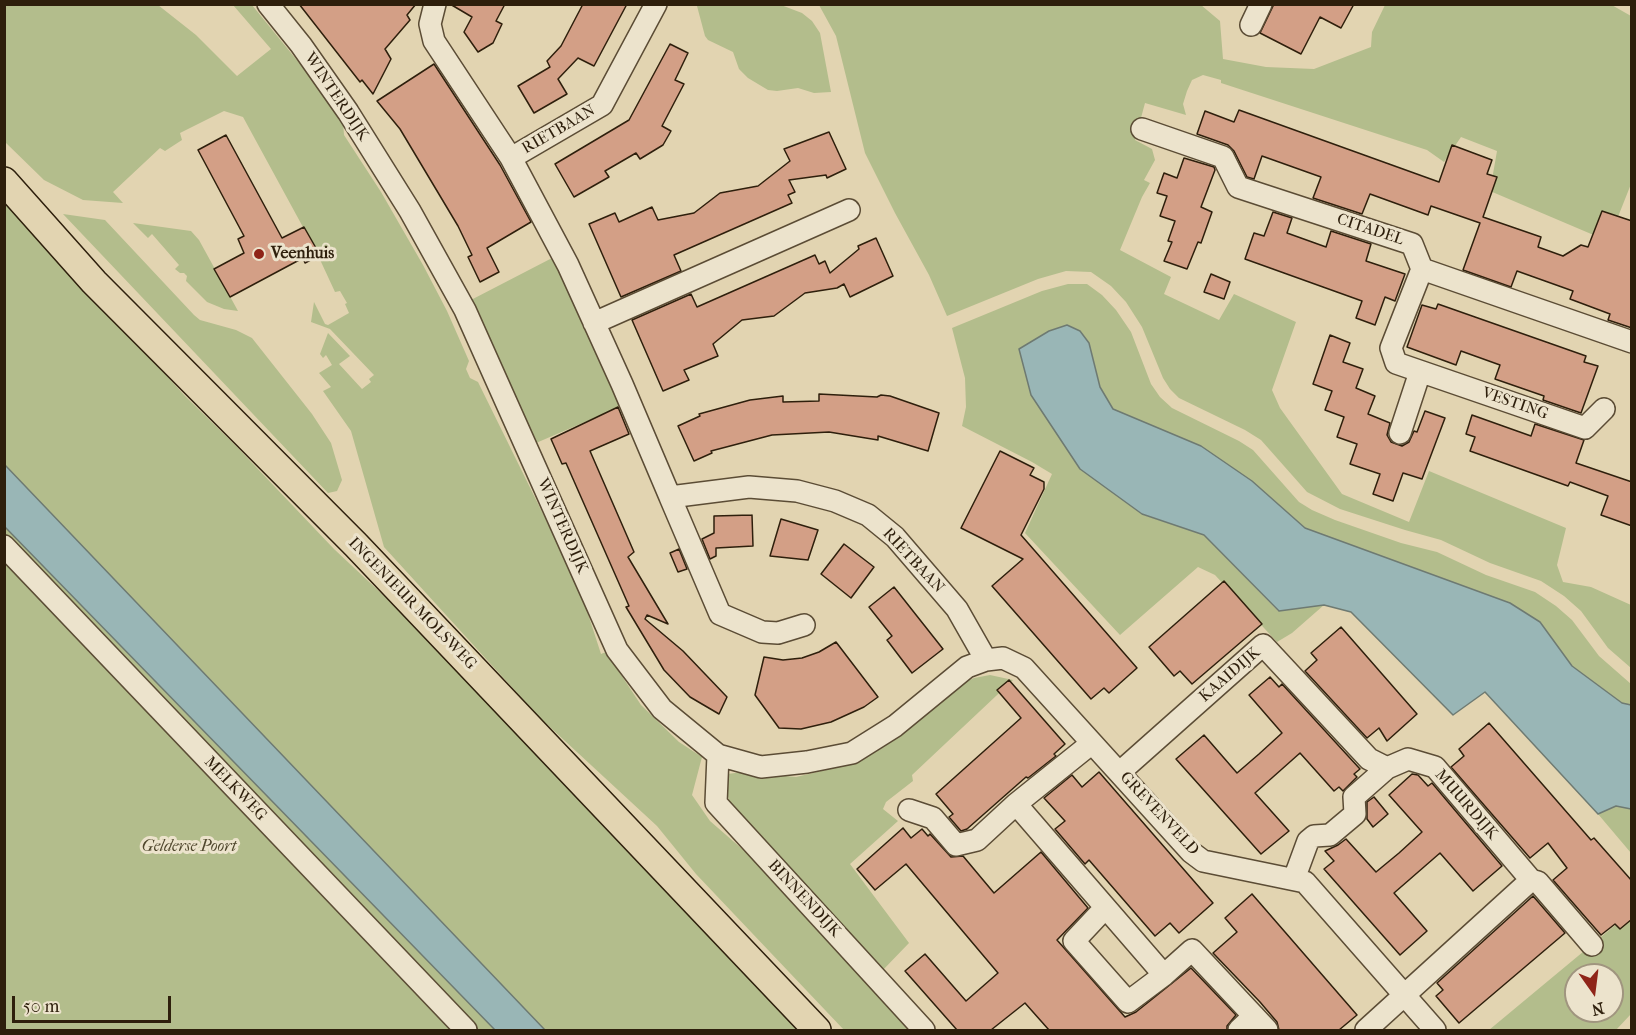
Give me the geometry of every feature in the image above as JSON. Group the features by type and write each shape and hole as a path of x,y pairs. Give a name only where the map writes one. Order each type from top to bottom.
{"main road":[{"name":"INGENIEUR MOLSWEG","path":"4,181 94,282 356,545 817,1030"}],"street":[{"name":"WINTERDIJK","path":"268,4 301,45 348,112 410,211 460,300 617,650 662,709 718,755 761,766 807,762 852,753 895,726 967,667 994,659"},
{"name":"RIETBAAN","path":"435,4 430,24 434,41 511,158 568,265 720,614 762,632 778,633 804,626"},
{"name":"RIETBAAN","path":"511,158 602,105 656,4"},
{"path":"1251,25 1261,4"},
{"name":"CITADEL","path":"1142,129 1223,157 1238,187 1412,244 1422,269"},
{"path":"594,323 849,210"},
{"path":"1422,269 1632,342"},
{"name":"VESTING","path":"1422,269 1391,348 1396,363 1585,428 1604,409"},
{"path":"1400,433 1420,372"},
{"name":"RIETBAAN","path":"670,496 749,487 797,491 835,501 868,515 895,537 957,609 994,659"},
{"name":"MELKWEG","path":"4,546 466,1030"},
{"name":"KAAIDIJK","path":"1119,772 1263,645 1369,759 1387,768"},
{"name":"GREVENVELD","path":"994,659 1024,668 1191,852 1203,861 1305,882 1435,1030"},
{"path":"909,810 933,818 956,845 977,840 1016,804 1092,743"},
{"name":"BINNENDIJK","path":"718,755 716,803 924,1030"},
{"name":"MUURDIJK","path":"1387,768 1408,759 1436,767 1532,880 1538,882 1592,945"},
{"path":"1294,879 1308,841 1314,836 1330,835 1355,814 1354,797 1387,768"},
{"path":"1016,804 1164,975"},
{"path":"1366,1030 1532,880"},
{"path":"1106,908 1074,941 1128,1002 1192,950 1253,1026"}],"green space":[{"path":"1610,4 1631,16 1631,184 1610,237 1603,239 1490,191 1497,151 1461,137 1444,162 1427,150 1221,83 1221,80 1203,75 1192,80 1187,91 1183,104 1186,115 1145,103 1135,140 1152,149 1155,160 1144,180 1150,183 1120,250 1171,277 1164,294 1219,320 1234,294 1296,322 1272,390 1280,408 1342,494 1409,522 1429,471 1566,528 1557,565 1563,582 1591,587 1631,605 1631,668 1608,648 1581,611 1541,581 1490,563 1441,540 1340,509 1307,492 1261,440 1179,398 1170,389 1163,378 1142,327 1126,302 1111,286 1091,272 1066,271 1038,279 947,316 929,275 865,153 836,36 819,5 1201,5 1220,21 1223,59 1266,67 1314,69 1371,47 1372,32 1385,5"},
{"path":"4,5 158,5 196,35 237,76 271,49 233,5 252,5 326,96 343,122 344,135 381,192 423,265 469,361 466,369 470,378 478,382 580,589 601,654 606,652 641,705 679,742 702,757 692,795 710,821 787,888 913,1030 844,1030 696,874 657,826 539,717 384,547 351,431 323,391 331,387 319,373 332,365 326,355 323,358 320,354 328,333 350,356 339,364 362,389 371,382 369,379 374,375 330,329 311,322 314,302 325,324 328,325 349,313 345,304 347,303 340,291 335,292 316,251 243,117 224,111 180,133 182,140 165,151 160,148 113,192 123,203 83,200 44,180 5,142"},
{"path":"781,5 802,13 812,21 820,33 831,92 814,93 798,88 768,90 748,78 739,69 733,52 708,40 705,36 697,6"},
{"name":"Gelderse Poort","path":"4,197 185,396 334,549 398,609 511,724 799,1030 5,1030"},
{"path":"63,214 105,220 200,320 236,330 252,338 312,414 331,443 342,480 337,491 328,493"},
{"path":"133,223 191,231 199,240 238,311 224,309 207,302 186,281 187,276 175,269 179,265 152,234 148,238"},
{"path":"554,257 582,323 622,406 536,443 469,301"},
{"path":"1068,284 1087,284 1102,295 1116,310 1131,332 1151,384 1172,408 1253,450 1299,502 1312,510 1401,543 1437,552 1486,575 1535,592 1572,620 1599,656 1631,684 1631,705 1622,703 1572,666 1540,622 1510,603 1305,528 1252,481 1113,409 1100,387 1089,343 1080,331 1141,514 1204,535 1278,611 1324,605 1292,633 1277,642 1215,575 1198,567 1120,635 1025,533 1052,474 962,426 966,407 965,378 952,328 1042,291"},
{"path":"990,675 1013,680 912,775 913,781 886,802 883,809 898,821 850,864 909,943 881,972 731,807 725,786 727,774 743,772 796,777 826,770 876,746 961,684 974,678"},
{"path":"1616,806 1631,809 1631,853 1598,814"},
{"path":"1631,912 1631,1014 1624,1021 1624,963 1570,963"},
{"path":"1564,968 1564,1023 1623,1023 1616,1030 1489,1030"}],"water":[{"path":"1067,325 1080,331 1089,343 1100,387 1113,409 1201,446 1252,481 1305,528 1510,603 1540,622 1572,666 1622,703 1631,705 1631,809 1616,806 1598,814 1485,692 1453,715 1351,612 1324,605 1279,611 1204,535 1142,514 1080,469 1031,395 1019,349 1049,331"},
{"path":"5,465 545,1030 495,1030 5,527"}],"building":[{"path":"299,4 416,4 407,15 410,20 385,49 391,59 373,94 362,80 360,82"},
{"path":"450,4 505,4 496,21 502,24 493,43 478,52 464,32 472,17"},
{"path":"583,4 627,4 594,66 578,58 558,79 567,94 534,113 518,86 550,67 547,61 561,46"},
{"path":"1274,4 1354,4 1341,28 1320,17 1301,54 1260,33"},
{"path":"670,44 688,53 675,80 684,84 662,126 671,131 663,145 640,159 636,153 605,171 609,177 574,197 555,164 629,120"},
{"path":"434,64 500,165 531,222 487,248 499,272 480,282 468,257 472,255 458,226 400,129 377,101"},
{"path":"1239,110 1439,182 1452,145 1492,160 1487,174 1497,177 1483,217 1541,237 1538,247 1563,256 1581,245 1588,247 1602,211 1632,221 1632,328 1608,320 1610,314 1570,299 1573,291 1517,271 1511,287 1463,270 1480,223 1431,206 1428,215 1370,194 1362,214 1313,198 1321,177 1262,156 1254,179 1247,177 1234,151 1228,145 1197,134 1205,111 1234,122"},
{"path":"829,132 846,169 827,178 826,175 789,180 795,192 788,195 792,203 674,255 681,271 621,297 589,224 615,213 619,222 652,207 658,220 694,213 720,193 758,186 790,161 784,149"},
{"path":"226,135 282,238 304,227 320,255 305,263 303,258 230,297 214,269 244,253 238,239 244,236 198,150"},
{"path":"1184,158 1214,167 1215,170 1201,207 1212,212 1201,243 1198,242 1187,269 1164,261 1172,242 1168,241 1175,221 1160,216 1167,196 1157,193 1164,173 1177,178"},
{"path":"1273,212 1292,218 1287,233 1326,247 1331,231 1371,244 1366,261 1405,274 1395,301 1385,297 1375,325 1356,318 1362,301 1245,259 1254,233 1264,236"},
{"path":"876,238 893,276 850,297 844,284 837,288 805,293 774,316 742,320 713,344 718,356 684,370 689,380 663,391 632,320 691,294 697,307 815,255 819,264 825,261 830,273 859,249 858,246"},
{"path":"1211,274 1230,282 1224,299 1204,292"},
{"path":"1438,304 1586,356 1584,362 1598,366 1581,413 1543,400 1544,396 1495,379 1500,365 1461,351 1456,365 1407,347 1422,305 1436,309"},
{"path":"1330,335 1350,343 1343,362 1363,369 1356,388 1375,396 1368,414 1390,423 1387,435 1391,442 1402,446 1409,442 1414,431 1417,432 1425,411 1445,418 1422,479 1403,473 1393,501 1373,494 1380,474 1350,464 1357,444 1337,437 1344,417 1325,410 1332,391 1313,384"},
{"path":"819,394 890,396 939,413 928,451 878,436 878,440 829,432 772,435 711,451 712,453 694,461 678,426 700,416 699,414 750,400 783,396 783,402 819,401"},
{"path":"618,407 629,434 590,451 634,552 628,557 668,624 647,615 645,619 683,651 727,697 719,714 690,697 664,670 626,607 629,606 566,463 562,464 551,439"},
{"path":"1472,415 1531,436 1535,424 1584,440 1576,463 1632,482 1632,526 1601,515 1608,496 1570,482 1568,486 1470,451 1475,437 1466,434"},
{"path":"1000,451 1034,468 1030,475 1044,482 1044,489 1021,535 1137,668 1109,693 1104,688 1091,699 992,586 1023,559 961,528"},
{"path":"752,515 753,546 716,548 716,556 710,559 702,539 714,533 714,516"},
{"path":"781,519 818,530 808,560 770,556"},
{"path":"844,544 874,567 851,598 821,574"},
{"path":"679,549 687,569 678,572 670,553"},
{"path":"1224,581 1262,624 1192,684 1180,671 1174,676 1149,647"},
{"path":"894,587 943,649 912,673 887,640 892,636 869,607"},
{"path":"1341,627 1417,714 1387,741 1379,728 1367,738 1305,671 1317,660 1311,653"},
{"path":"836,642 878,697 864,707 831,722 801,729 779,728 755,695 764,657 783,660 802,658 819,652"},
{"path":"1270,677 1279,687 1282,684 1360,769 1354,774 1357,777 1343,791 1339,787 1334,791 1300,753 1255,793 1289,831 1261,854 1176,759 1204,735 1237,773 1259,754 1282,733 1249,695"},
{"path":"1009,680 1065,744 1054,754 1056,756 1028,778 1026,777 967,829 961,831 949,817 953,814 936,794 1021,718 997,690"},
{"path":"1489,723 1591,840 1594,838 1632,881 1632,919 1620,929 1615,924 1601,935 1553,880 1567,868 1548,843 1530,858 1451,767 1464,756 1459,749"},
{"path":"1099,772 1213,903 1179,933 1170,923 1155,936 1089,860 1085,864 1055,829 1065,821 1044,798 1072,775 1082,787"},
{"path":"1412,774 1418,775 1428,786 1432,783 1502,866 1473,891 1440,853 1394,893 1427,931 1400,955 1324,869 1334,861 1325,851 1346,839 1376,872 1399,853 1422,832 1389,795"},
{"path":"1374,797 1388,814 1373,827 1367,819 1367,802"},
{"path":"903,828 911,838 922,829 928,836 930,834 951,857 963,856 994,893 1041,852 1088,908 1057,940 1125,1017 1136,1012 1191,968 1236,1015 1227,1026 1227,1030 1049,1030 1025,1003 991,1030 957,1030 905,971 925,954 966,1001 998,973 906,864 875,890 857,869"},
{"path":"1252,894 1357,1015 1339,1030 1279,1030 1277,1022 1260,1002 1213,953 1237,932 1225,918"},
{"path":"1533,896 1565,933 1459,1023 1436,996 1443,990 1437,983"}],"place":[{"name":"Veenhuis","path":"259,254"}]}
